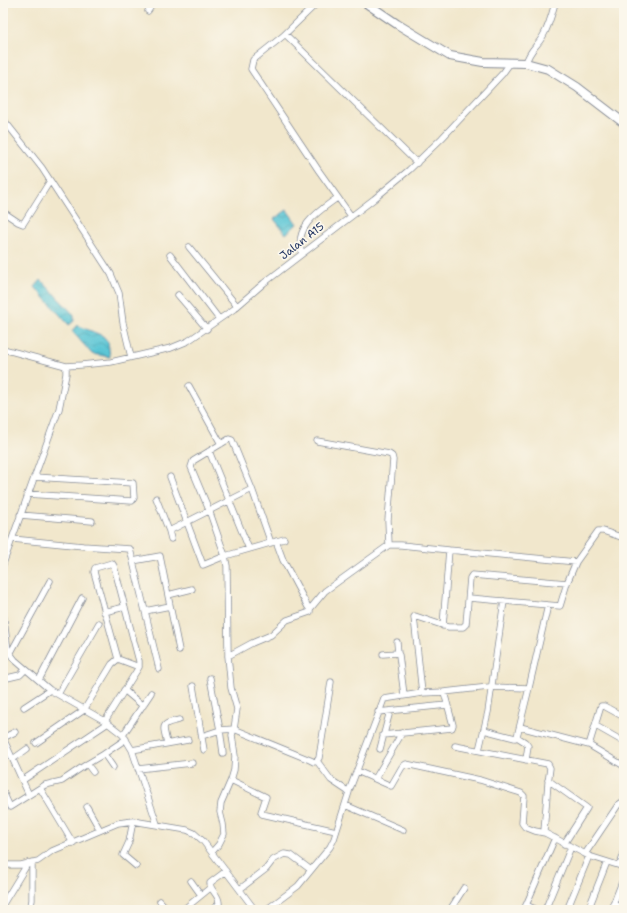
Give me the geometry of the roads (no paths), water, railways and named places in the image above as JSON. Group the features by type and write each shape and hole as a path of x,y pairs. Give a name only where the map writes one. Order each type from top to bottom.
{"highway":[{"path":"366,3 397,24 450,56 483,62 526,63 543,67 561,76 624,123"}],"street":[{"path":"148,11 153,3"},
{"path":"317,3 285,34 253,60 251,69 310,159 351,216"},
{"path":"526,63 530,53 541,39 547,28 555,3"},
{"path":"285,34 417,163"},
{"name":"Jalan A15","path":"66,366 111,362 171,348 188,341 207,329 264,283 374,199 417,163 498,78 511,62"},
{"path":"3,119 27,148 50,181 111,274 119,293 123,323 131,357"},
{"path":"3,212 23,224 50,181"},
{"path":"302,254 300,243 305,228 316,213 337,198"},
{"path":"189,247 237,306"},
{"path":"170,255 220,319"},
{"path":"178,295 207,329"},
{"path":"3,349 66,366 65,381 59,409 27,494 3,564"},
{"path":"189,386 221,444"},
{"path":"212,852 224,834 220,807 223,797 228,790 234,770 235,756 232,735 237,709 231,688 228,656 226,556 191,464 193,461 229,439 232,440 273,542 308,608 310,609"},
{"path":"317,441 389,454 392,456 393,460 388,520 389,546"},
{"path":"209,451 249,550"},
{"path":"27,494 132,501 134,498 133,483 34,477"},
{"path":"170,477 188,522 202,564 204,565 226,556 284,539"},
{"path":"169,531 252,489"},
{"path":"156,498 171,539"},
{"path":"20,515 92,521"},
{"path":"469,598 560,606 576,562 598,531 603,531 624,538"},
{"path":"12,540 130,549 158,669"},
{"path":"228,656 271,635 287,620 310,612 310,609 325,591 389,546 400,544 576,562"},
{"path":"443,626 449,550"},
{"path":"133,561 160,556 179,650"},
{"path":"23,780 106,722 139,667 139,661 112,563 95,568 94,572 118,659"},
{"path":"422,693 413,618 415,616 448,627 465,626 470,578 472,575 568,583"},
{"path":"10,654 50,581"},
{"path":"168,595 192,589"},
{"path":"39,680 82,598"},
{"path":"479,750 492,687 504,602"},
{"path":"517,737 548,605"},
{"path":"145,611 170,606"},
{"path":"104,612 124,607"},
{"path":"3,612 8,651 25,670 50,690 106,722 125,737 132,750 157,824"},
{"path":"58,694 99,623"},
{"path":"397,642 404,695"},
{"path":"383,654 398,653"},
{"path":"118,659 139,667"},
{"path":"36,743 84,710 112,664 118,659"},
{"path":"3,679 20,675 25,670"},
{"path":"210,678 223,753"},
{"path":"317,761 319,758 331,682"},
{"path":"192,686 204,750"},
{"path":"266,910 293,892 330,847 334,839 349,791 384,699 422,693 492,687 529,688"},
{"path":"24,707 50,690"},
{"path":"124,690 143,706"},
{"path":"383,735 452,728 453,725 444,692"},
{"path":"3,792 10,808 45,785 62,781 104,754 125,737 151,693"},
{"path":"378,712 447,705"},
{"path":"589,745 602,706 624,717"},
{"path":"380,749 390,711"},
{"path":"167,743 164,725 167,722 179,720"},
{"path":"596,726 624,742"},
{"path":"520,727 589,745 624,766"},
{"path":"202,736 220,730 234,729 314,762 317,761"},
{"path":"484,730 515,738 517,737 527,744 528,749 526,760"},
{"path":"15,732 3,738 29,795"},
{"path":"375,779 402,732"},
{"path":"132,750 188,740"},
{"path":"455,746 546,763 549,765 545,833"},
{"path":"12,759 27,749"},
{"path":"104,754 113,767"},
{"path":"317,761 331,780 349,791"},
{"path":"138,769 192,763"},
{"path":"88,764 93,772"},
{"path":"357,771 391,786 402,767 406,764 480,780 521,793 524,796 523,826 545,833 571,848 607,862 622,866 624,854"},
{"path":"231,780 266,796 261,812 262,814 336,831"},
{"path":"548,780 587,808 564,844"},
{"path":"40,788 73,843"},
{"path":"567,910 587,855 618,805 624,801"},
{"path":"345,805 403,830"},
{"path":"87,807 100,830"},
{"path":"133,821 129,842 123,855 136,866"},
{"path":"3,865 21,865 30,863 118,823 133,821 180,828 194,833 212,852 254,910"},
{"path":"537,910 525,908 554,837"},
{"path":"545,910 571,848"},
{"path":"240,889 266,869 274,860 284,854 291,855 311,870"},
{"path":"588,910 607,862"},
{"path":"3,904 30,863"},
{"path":"30,863 32,900 30,910"},
{"path":"182,910 210,888 211,881 226,871"},
{"path":"624,877 612,907 624,909"},
{"path":"191,881 201,896"},
{"path":"210,888 219,900 219,904 212,910"},
{"path":"450,910 464,888"},
{"path":"160,901 168,910"},
{"path":"454,905 458,910"}],"water":[{"path":"287,210 297,224 286,234 274,219"},
{"path":"41,280 74,315 74,321 69,325 35,287"},
{"path":"77,325 103,336 108,342 110,357 92,354 72,331"}]}
